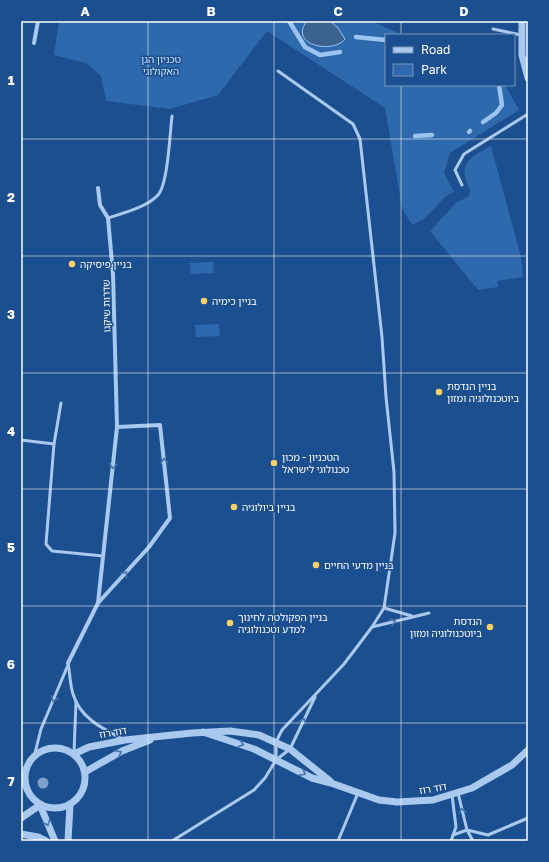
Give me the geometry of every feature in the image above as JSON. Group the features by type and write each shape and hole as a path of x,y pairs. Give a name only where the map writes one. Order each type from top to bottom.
{"street":[{"path":"34,43 38,21"},
{"path":"522,21 522,55 528,78"},
{"name":"שדרות שיקגו","path":"98,188 100,205 108,218 113,274 117,427 98,603"},
{"path":"68,663 98,603 149,547 170,518 160,425 117,427"},
{"name":"דוד רוז","path":"74,754 89,747 125,740 204,732 230,731 259,735 290,749 331,783"},
{"name":"דוד רוז","path":"204,732 254,749 312,778 379,800 397,802 420,802 455,794 472,788 512,765 528,750"},
{"name":"דוד רוז","path":"85,772 122,751 158,736"},
{"path":"40,805 49,808 61,809 77,800 83,791 86,782 82,764 74,754 62,748 45,750 34,756 26,768 23,779 29,794 40,805 55,841"},
{"path":"21,818 40,805"},
{"path":"68,841 70,805"},
{"path":"21,834 38,837 46,841"}],"lane":[{"path":"493,30 522,35"},
{"path":"276,760 276,742 282,730 344,664 372,627 384,608 395,533 395,486 382,337 360,139 352,124 278,70"},
{"path":"462,185 455,170 464,154 528,114"},
{"path":"108,218 146,203 159,194 165,182 172,116"},
{"path":"60,403 54,444 46,544 52,551 103,556"},
{"path":"21,440 54,444"},
{"path":"384,608 414,617"},
{"path":"372,627 429,613"},
{"path":"68,663 73,694 76,701 92,722 104,730 125,740"},
{"path":"34,756 41,729 68,663"},
{"path":"172,841 254,790 265,778 276,760 290,749 317,693"},
{"path":"74,754 76,701"},
{"path":"338,841 358,793"},
{"path":"451,841 456,827 455,794"},
{"path":"455,794 467,830 473,841"},
{"path":"453,835 467,830 488,835 528,818"}],"green space":[{"name":"טכניון הגן האקולוגי","path":"59,21 371,21 401,34 385,34 385,86 506,86 519,110 450,153 444,173 454,192 446,196 425,218 412,225 402,208 385,108 267,31 218,95 170,109 106,101 101,76 86,63 54,55"},
{"path":"491,146 521,257 523,277 497,281 498,287 478,290 430,231 456,203 469,196 470,191 466,182 465,174 467,163 476,155"},
{"path":"213,262 214,273 191,274 190,263"},
{"path":"219,324 220,336 196,337 195,325"}],"shaded area":[{"path":"307,21 330,21 338,28 345,39 339,44 332,46 315,45 308,42 303,36 303,30"}],"waterway":[{"path":"289,21 305,47 320,55 340,52"},
{"path":"356,37 385,40"},
{"path":"483,122 496,113 502,105 499,86"},
{"path":"415,136 432,135"}],"place":[{"name":"בניין פיסיקה","path":"72,264"},
{"name":"בניין כימיה","path":"204,301"},
{"name":"בניין הנדסת ביוטכנולוגיה ומזון","path":"439,392"},
{"name":"הטכניון - מכון טכנולוגי לישראל","path":"274,463"},
{"name":"בניין ביולוגיה","path":"234,507"},
{"name":"בניין מדעי החיים","path":"316,565"},
{"name":"בניין הפקולטה לחינוך למדע וטכנולוגיה","path":"230,623"},
{"name":"הנדסת ביוטכנולוגיה ומזון","path":"490,627"}]}
